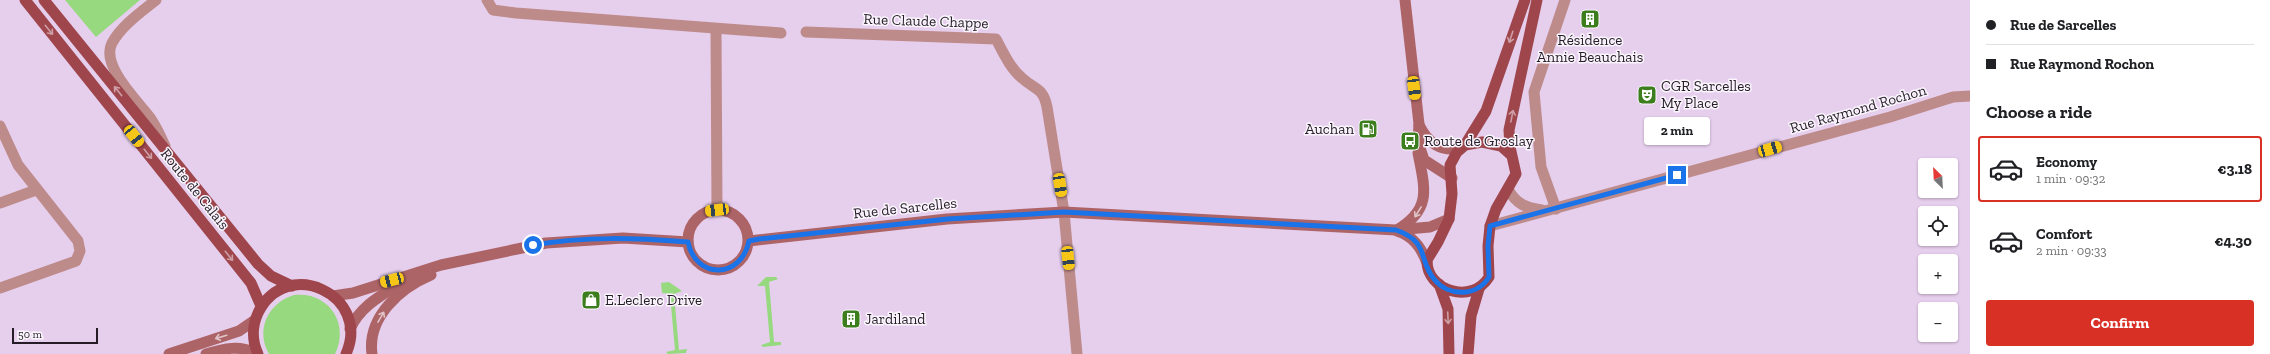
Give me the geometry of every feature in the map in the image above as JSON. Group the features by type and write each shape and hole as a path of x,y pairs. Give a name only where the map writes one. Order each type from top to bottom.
{"main road":[{"name":"Route de Calais","path":"25,0 251,283 261,306"},
{"name":"Route de Calais","path":"44,0 264,270 278,280 292,286"},
{"path":"1396,230 1415,216 1422,206 1424,193 1417,151 1419,124 1405,0"},
{"path":"1427,263 1428,258 1438,242 1449,219 1452,198 1451,162 1463,147 1486,110 1524,0"},
{"path":"1468,354 1471,316 1479,289 1486,281 1490,272 1488,246 1490,226 1496,209 1516,174 1511,155 1509,130 1537,0"},
{"path":"1419,124 1427,138 1439,148 1447,149 1463,147 1476,142 1501,146 1511,155"},
{"path":"1418,142 1426,162 1452,178"},
{"path":"717,210 727,210 736,215 743,222 748,231 749,241 747,250 735,265 716,270 700,264 690,250 688,242 689,232 696,220 708,211 717,210"},
{"path":"1064,212 1396,230 1430,227 1449,219"},
{"name":"Rue de Sarcelles","path":"749,241 948,219 1064,212"},
{"path":"1396,230 1407,235 1418,245 1427,263 1431,276 1439,284 1459,292 1479,289"},
{"path":"333,296 346,295 441,265 496,252 546,243 592,238 623,238 688,242"},
{"path":"372,354 373,336 382,314 409,286 470,260 496,252"},
{"path":"350,329 356,316 367,306 416,274"},
{"path":"1439,284 1448,309 1448,354"},
{"path":"257,354 253,335 255,320 261,306 272,294 292,286 314,286 333,296 346,313 350,329 350,340 346,354"},
{"path":"169,354 239,331 255,320"},
{"path":"206,354 235,348 249,350 257,354"}],"street":[{"path":"156,0 121,31 112,44 110,51 114,69 150,118 169,154"},
{"path":"487,0 493,10 716,30 781,33"},
{"path":"1551,210 1542,167 1534,92 1566,0"},
{"path":"716,30 717,210"},
{"name":"Rue Claude Chappe","path":"806,32 996,39 1010,63 1022,78 1039,89 1045,96 1064,212 1077,354"},
{"name":"Rue Raymond Rochon","path":"1490,226 1890,117 1953,97 1970,96"},
{"path":"0,126 18,165 36,190 78,241 80,251 76,262 0,288"},
{"name":"Rue Raymond Rochon","path":"1508,189 1515,200 1524,207 1551,210"},
{"path":"0,203 36,190"}],"green space":[{"path":"65,0 140,0 96,37"},
{"path":"766,277 776,277 778,279 769,282 774,342 781,342 781,345 763,347 761,345 770,342 765,286 757,286"},
{"path":"669,282 682,291 674,294 679,350 687,349 686,353 668,354 666,352 675,350 670,294 662,293 661,283"},
{"path":"294,295 306,295 317,298 333,311 338,321 340,331 339,342 335,354 269,354 263,336 266,318 277,304"}],"place":[{"name":"Résidence Annie Beauchais","path":"1590,19"},
{"name":"CGR Sarcelles My Place","path":"1647,95"},
{"name":"Auchan","path":"1368,129"},
{"name":"Route de Groslay","path":"1410,141"},
{"name":"E.Leclerc Drive","path":"591,300"},
{"name":"Jardiland","path":"851,319"}],"route":[{"path":"533,245 592,238 623,238 688,242 694,258 700,264 716,270 726,269 735,265 742,259 747,250 749,241 759,239 889,224 1004,215 1064,212 1165,217 1396,230 1407,235 1422,250 1431,276 1435,281 1453,291 1469,292 1479,289 1489,277 1488,237 1490,226 1677,175"}]}
